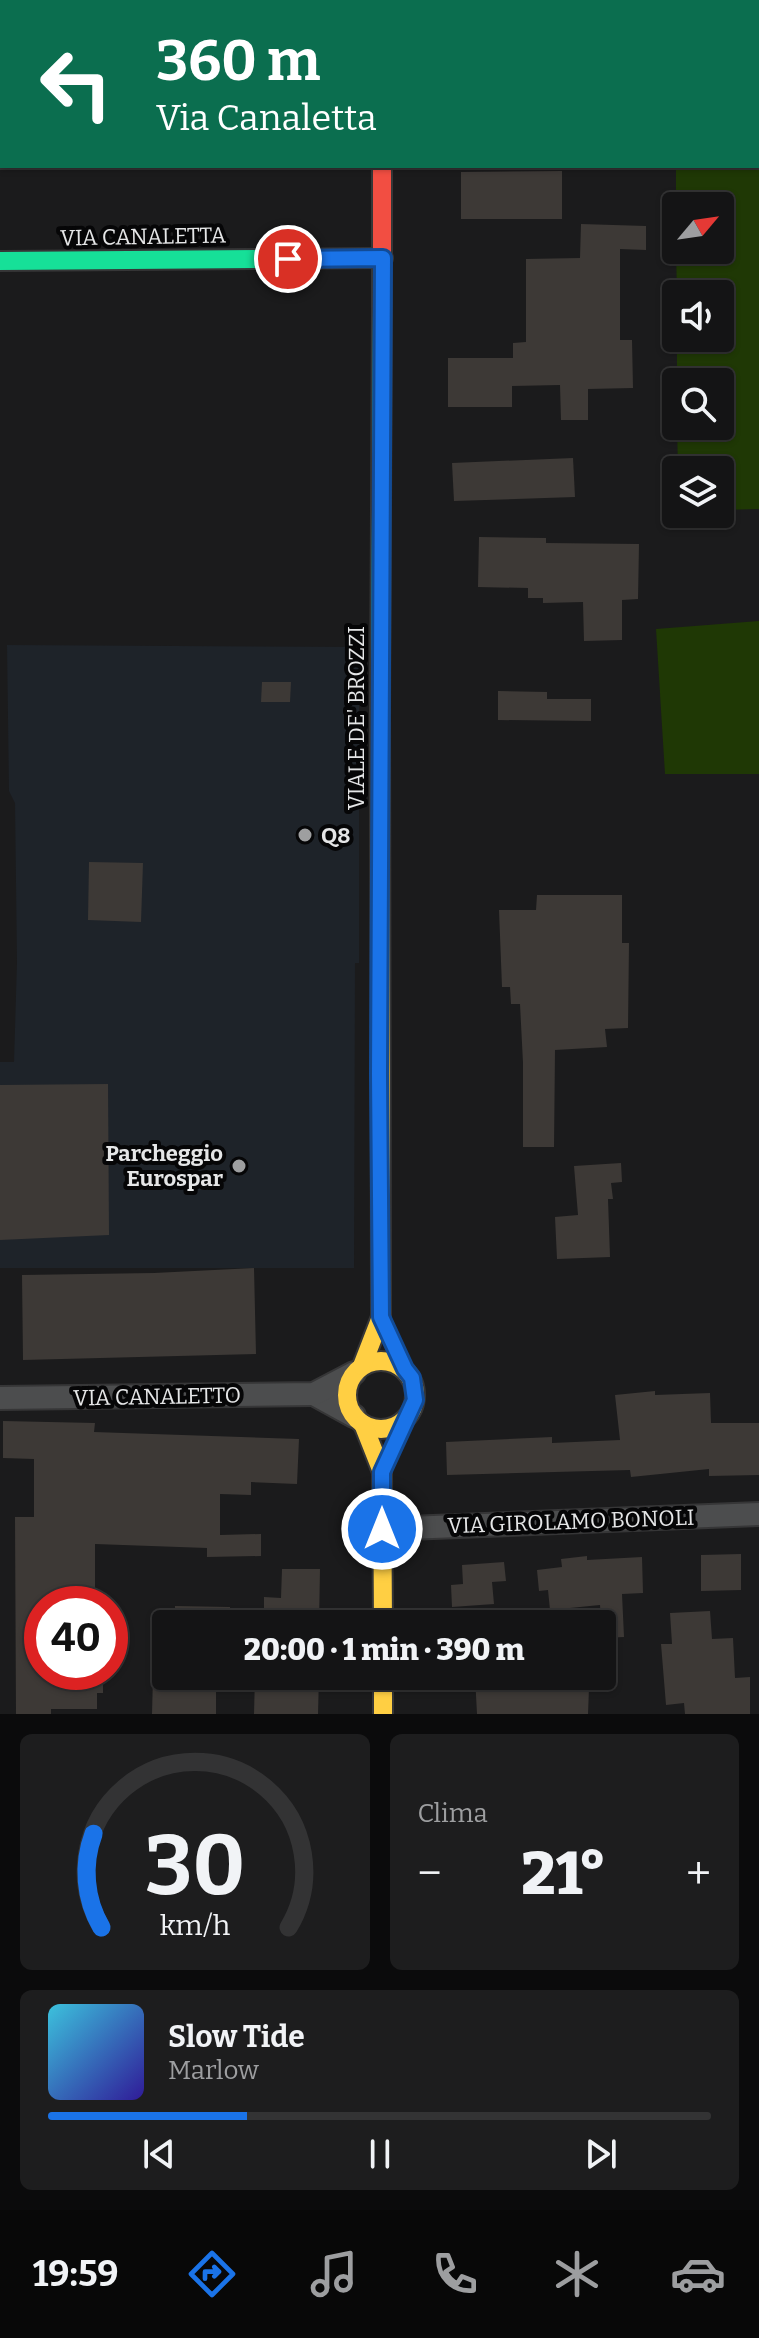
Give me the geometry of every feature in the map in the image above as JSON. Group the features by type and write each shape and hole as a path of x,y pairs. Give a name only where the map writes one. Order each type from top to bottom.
{"street":[{"name":"VIALE DE' BROZZI","path":"382,168 381,1317 347,1395 382,1472"},
{"name":"VIA CANALETTA","path":"0,261 383,258"},
{"name":"VIALE DE' BROZZI","path":"381,1317 415,1389 412,1411 382,1472 383,1610"},
{"path":"358,1370 384,1360 405,1369"},
{"name":"VIA CANALETTO","path":"0,1398 314,1394 358,1370"},
{"name":"VIA CANALETTO","path":"314,1394 359,1420"},
{"path":"359,1420 373,1429 385,1429 405,1420"},
{"name":"VIA GIROLAMO BONOLI","path":"382,1529 759,1514"},
{"path":"383,1690 383,1714"}],"shaded area":[{"path":"7,645 359,647 359,963 355,963 354,1268 0,1268 0,1062 14,1062 17,962 15,803 9,791"}],"green space":[{"path":"676,168 759,168 759,509 734,510 734,456 678,456 677,440 734,440 734,368 677,368 677,352 734,352 734,280 677,280 676,264 734,264 734,192 676,192"},
{"path":"759,621 759,774 665,774 656,629"}],"building":[{"path":"562,171 562,219 461,219 461,172"},
{"path":"581,224 646,226 646,250 620,249 620,340 632,340 633,388 588,389 588,420 561,420 560,385 512,386 512,407 448,407 448,358 513,358 513,343 526,342 526,259 580,258"},
{"path":"573,458 575,497 454,501 452,463"},
{"path":"479,537 546,538 546,543 639,544 638,599 622,600 622,640 584,641 583,602 543,603 543,598 528,598 528,588 478,587"},
{"path":"262,682 291,682 290,702 261,702"},
{"path":"498,691 547,692 547,699 591,699 591,721 498,720"},
{"path":"89,862 143,863 141,922 88,920"},
{"path":"537,895 622,895 622,943 629,943 628,1028 605,1029 607,1047 555,1050 554,1147 523,1147 520,1004 511,1004 510,987 502,987 499,910 536,910"},
{"path":"108,1084 109,1235 0,1240 0,1085"},
{"path":"621,1163 622,1182 611,1183 613,1199 608,1199 610,1257 557,1259 555,1217 578,1215 574,1166"},
{"path":"254,1268 256,1354 23,1360 22,1275"},
{"path":"655,1391 655,1395 710,1393 711,1423 759,1423 759,1475 709,1476 709,1469 631,1477 630,1470 447,1475 446,1442 552,1437 552,1443 620,1440 615,1395"},
{"path":"3,1421 95,1423 94,1432 299,1439 297,1484 251,1482 251,1495 220,1494 220,1535 261,1534 261,1556 207,1557 207,1548 95,1544 95,1586 24,1586 24,1690 103,1690 103,1693 97,1693 97,1709 51,1709 51,1714 16,1714 15,1517 34,1517 34,1459 3,1458"},
{"path":"741,1554 741,1590 701,1591 701,1555"},
{"path":"642,1557 643,1593 622,1594 624,1637 616,1637 616,1610 600,1610 600,1605 550,1610 548,1590 539,1591 537,1570 562,1567 561,1559"},
{"path":"504,1562 506,1581 492,1582 494,1604 452,1607 451,1585 463,1584 462,1565"},
{"path":"282,1569 320,1569 319,1610 264,1610 264,1597 281,1598"},
{"path":"175,1606 230,1607 230,1610 175,1610"},
{"path":"710,1611 712,1639 733,1638 735,1678 750,1677 750,1714 685,1714 684,1703 666,1705 661,1644 672,1644 670,1613"},
{"path":"153,1690 216,1690 216,1714 152,1714"},
{"path":"255,1690 319,1690 318,1714 254,1714"},
{"path":"476,1690 589,1690 588,1714 477,1714"}],"traffic: fast":[{"path":"0,261 383,258"},
{"path":"380,711 382,307"}],"traffic: slow":[{"path":"362,1366 381,1317 380,711"},
{"path":"374,1361 388,1361 400,1366 410,1376 415,1395 410,1414 400,1424 388,1429 374,1429 362,1424 352,1414 347,1402 347,1388 352,1376 362,1366 374,1361"},
{"path":"363,1424 382,1472 383,1610"},
{"path":"383,1690 383,1714"}],"traffic: jam":[{"path":"382,168 382,307"}],"place":[{"name":"Q8","path":"305,835"},
{"name":"Parcheggio Eurospar","path":"239,1166"}],"route":[{"path":"288,259 383,258 379,1074 381,1317 412,1378 415,1400 382,1472 382,1529"}]}
